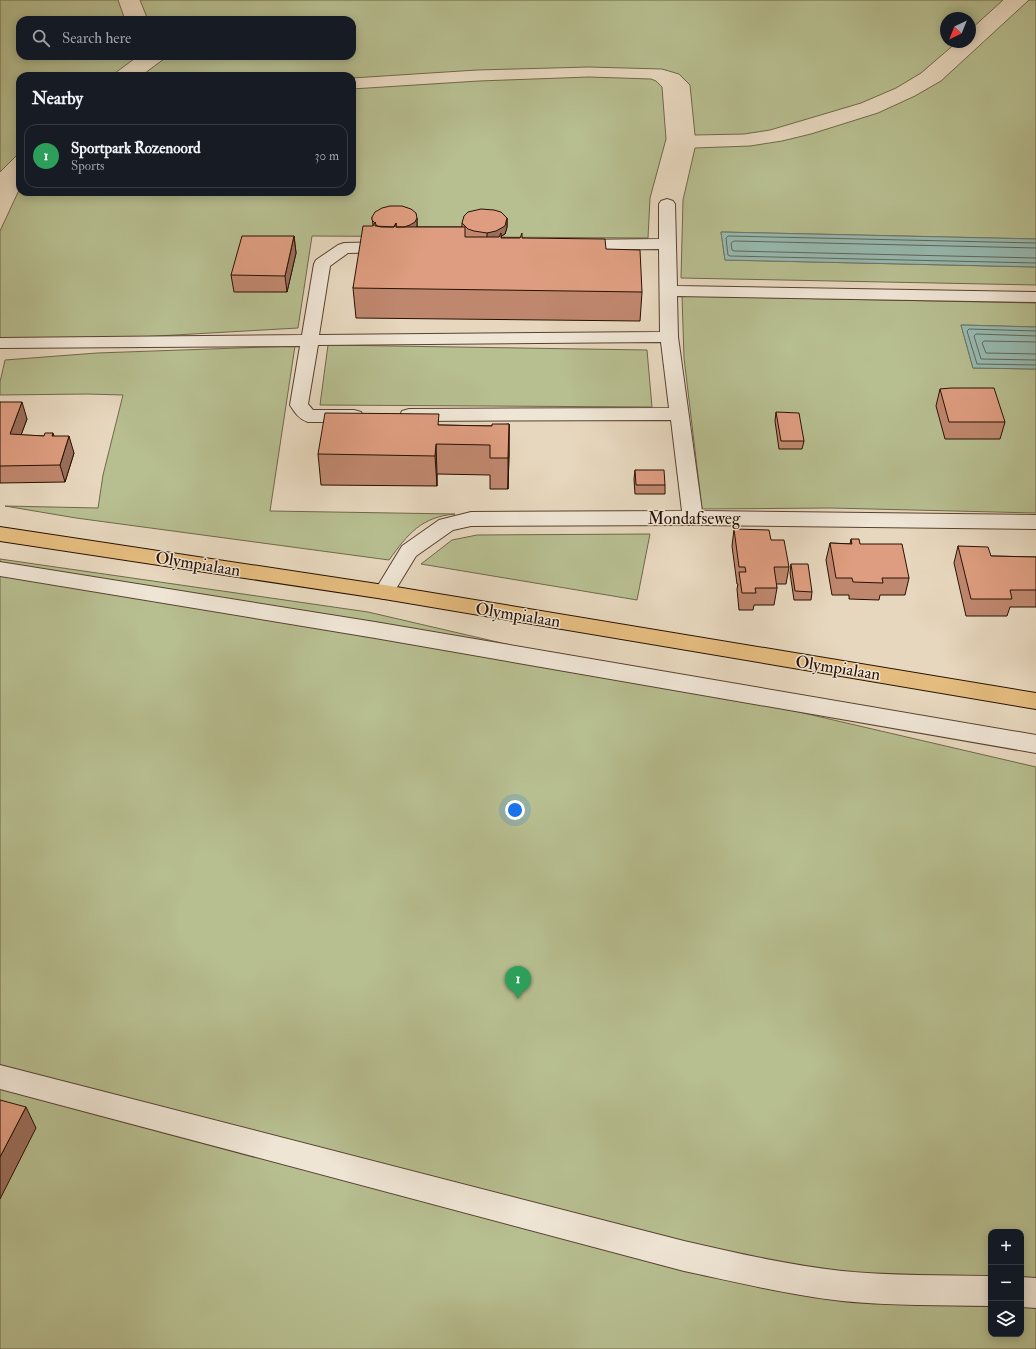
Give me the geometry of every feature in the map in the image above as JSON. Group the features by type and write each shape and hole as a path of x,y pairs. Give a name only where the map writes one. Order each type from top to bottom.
{"main road":[{"name":"Olympialaan","path":"0,534 384,592 1036,701"}],"street":[{"path":"667,204 669,337 693,518"},
{"path":"557,245 668,244"},
{"path":"372,416 308,416 299,405 322,264 344,248 407,247"},
{"path":"668,290 1036,296"},
{"path":"0,343 310,339 669,337"},
{"path":"395,416 679,414"},
{"name":"Mondafseweg","path":"384,592 409,551 446,525 471,518 693,518 1036,522"},
{"path":"0,569 383,632 1036,744"},
{"path":"0,1077 684,1256 751,1271 866,1288 988,1291"},
{"path":"1024,1292 1036,1293"}],"green space":[{"path":"0,0 118,0 124,16 16,16 16,60 133,60 116,72 16,72 16,156 0,172"},
{"path":"140,0 1003,0 976,25 976,12 940,12 940,48 950,48 921,73 896,88 861,103 770,130 744,134 695,135 690,85 679,74 662,69 589,67 477,70 356,78 356,72 146,72 163,60 356,60 356,16 146,16"},
{"path":"1029,0 1036,0 1036,239 721,232 725,260 1036,267 1036,285 681,278 683,200 695,148 750,146 782,141 811,134 878,113 915,96 941,81"},
{"path":"589,77 651,79 656,81 662,87 666,139 650,198 648,238 312,236 298,328 0,345 0,231 16,196 356,196 356,89 479,81"},
{"path":"682,296 1036,303 1036,327 961,325 973,368 1036,369 1036,513 831,508 702,509 684,358"},
{"path":"328,345 647,350 652,407 320,405"},
{"path":"295,346 270,511 455,514 433,519 416,528 389,560 76,518 5,506 98,508 103,475 123,395 0,395 0,382 5,360 97,353"},
{"path":"650,534 637,600 421,564 452,540 477,535"},
{"path":"0,559 368,612 1036,767 1036,1349 0,1349"}],"water":[{"path":"721,232 1036,239 1036,267 725,260"},
{"path":"961,325 1036,327 1036,369 973,368"}],"building":[{"path":"390,206 402,206 411,209 416,213 417,218 415,222 404,227 396,227 396,223 394,227 381,227 377,226 372,220 372,217 375,212"},
{"path":"481,209 501,212 507,218 505,226 496,231 487,233 468,229 462,223 464,216 468,212"},
{"path":"375,222 375,226 394,227 396,223 396,227 465,227 465,237 499,237 501,233 501,238 520,238 522,233 522,238 605,239 606,249 640,250 642,292 353,288 363,226 373,226"},
{"path":"242,236 294,236 285,276 231,275"},
{"path":"994,388 1005,422 949,422 940,389"},
{"path":"0,402 22,402 10,434 44,436 45,433 53,433 52,436 69,436 60,465 0,466"},
{"path":"776,412 799,413 804,441 781,441"},
{"path":"325,413 439,414 438,425 492,426 492,424 509,424 508,458 490,458 490,445 436,444 435,456 318,454"},
{"path":"635,470 664,470 665,485 636,485"},
{"path":"734,529 769,530 771,540 784,540 789,567 774,567 777,588 755,588 756,593 742,593 739,572 746,572 745,567 739,567"},
{"path":"851,539 859,539 860,544 902,544 909,578 882,578 883,583 853,582 852,578 836,578 830,543 852,544"},
{"path":"958,546 988,547 991,556 1036,557 1036,590 1010,590 1012,599 971,599"},
{"path":"791,564 808,564 812,592 795,591"},
{"path":"0,1100 26,1107 0,1157"}],"place":[{"name":"Sportpark Rozenoord","path":"518,999"}]}
